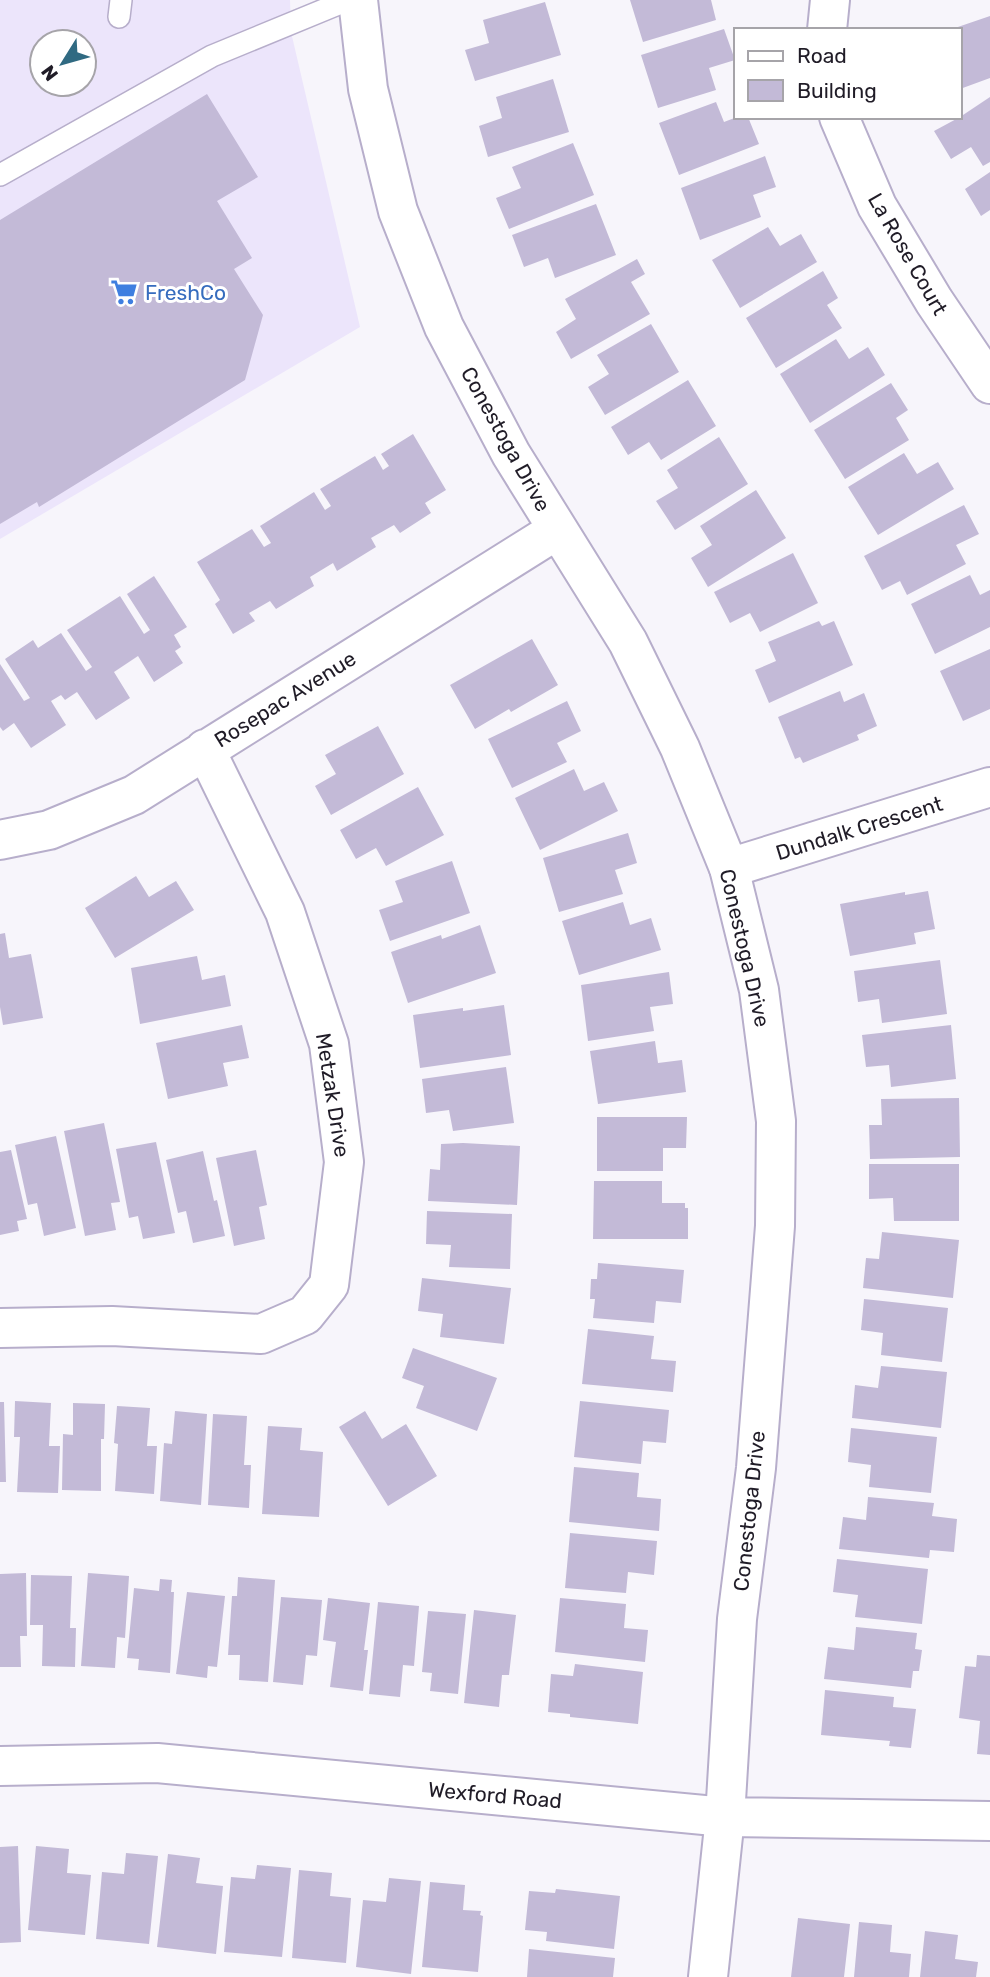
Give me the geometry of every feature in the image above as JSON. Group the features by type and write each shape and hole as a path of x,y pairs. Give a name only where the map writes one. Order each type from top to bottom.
{"street":[{"name":"Conestoga Drive","path":"358,0 368,89 398,211 444,327 511,454 628,642 680,748 729,869 759,990 776,1121 775,1226 756,1468 737,1619 724,1817 708,1977"},
{"path":"827,28 830,0"},
{"name":"La Rose Court","path":"840,119 877,206 934,301 990,384"},
{"name":"Rosepac Avenue","path":"0,841 49,830 134,795 557,530"},
{"name":"Metzak Drive","path":"0,1328 112,1326 261,1334 305,1315 329,1285 344,1163 329,1044 285,912 205,749"},
{"name":"Dundalk Crescent","path":"729,869 990,787"},
{"name":"Wexford Road","path":"0,1766 157,1763 724,1817 990,1821"}],"lane":[{"path":"0,175 212,56 348,0"}],"shaded area":[{"path":"0,0 290,0 291,32 360,327 0,539"}],"building":[{"path":"630,0 711,0 716,20 643,42"},
{"path":"545,2 561,55 475,81 465,50 489,43 483,20"},
{"path":"990,16 990,78 962,88 962,28 955,28"},
{"path":"724,29 734,60 709,68 716,90 658,108 641,55"},
{"path":"553,79 569,132 488,157 479,126 502,118 496,97"},
{"name":"FreshCo","path":"207,94 258,177 217,201 252,258 234,269 263,315 245,380 39,507 37,502 0,524 0,220"},
{"path":"990,97 990,162 983,166 971,147 951,159 934,131 956,119 962,119 962,116"},
{"path":"716,102 724,122 734,118 749,119 759,144 679,175 659,123"},
{"path":"573,143 594,195 509,229 496,198 521,188 512,167"},
{"path":"765,156 776,187 753,195 761,217 700,240 681,188"},
{"path":"990,172 990,210 981,216 965,189"},
{"path":"596,204 616,255 555,278 548,258 524,267 512,235"},
{"path":"768,227 780,246 801,234 817,262 740,308 712,260"},
{"path":"637,259 645,274 631,282 650,314 571,359 556,332 576,319 565,299"},
{"path":"823,271 838,298 827,305 842,328 776,368 746,318"},
{"path":"651,324 679,372 605,415 588,387 609,374 597,355"},
{"path":"836,339 849,359 868,347 885,375 810,423 780,374"},
{"path":"688,380 716,426 661,460 649,442 628,455 611,427"},
{"path":"891,383 908,410 896,418 909,440 845,479 814,430"},
{"path":"413,434 446,490 425,503 431,513 400,533 394,525 371,538 376,547 337,571 333,563 310,577 314,586 276,609 270,601 249,613 255,621 233,634 215,604 220,600 197,562 252,529 264,547 271,543 260,526 314,492 325,510 331,506 320,489 375,456 383,470 389,466 381,454"},
{"path":"719,437 748,484 675,530 656,501 678,488 667,470"},
{"path":"904,453 917,474 938,462 954,489 878,535 848,487"},
{"path":"756,490 786,538 708,587 691,558 712,545 700,526"},
{"path":"964,505 979,534 956,545 966,564 907,595 900,581 882,590 864,556"},
{"path":"793,553 818,603 760,632 750,613 730,623 714,592"},
{"path":"970,575 980,595 990,590 990,627 935,654 911,604"},
{"path":"154,576 187,627 174,635 181,647 175,651 183,663 154,682 138,656 114,672 130,698 96,720 77,692 65,700 61,695 51,701 66,725 31,748 14,723 3,731 0,727 0,664 24,701 30,698 5,659 33,640 38,648 61,633 86,671 92,667 67,630 120,596 144,634 150,630 127,594"},
{"path":"819,621 822,626 834,621 853,665 769,703 755,670 776,661 768,642"},
{"path":"532,639 558,685 475,729 450,685"},
{"path":"990,649 990,709 963,721 940,671"},
{"path":"840,691 844,702 864,693 877,726 857,735 859,740 803,763 800,757 795,759 778,717"},
{"path":"567,701 581,731 557,743 567,762 512,788 488,739"},
{"path":"378,726 404,774 331,815 315,786 336,774 325,755"},
{"path":"574,769 584,791 604,782 618,811 540,850 515,798"},
{"path":"418,787 444,835 386,866 376,848 356,859 340,830"},
{"path":"628,833 637,863 615,870 623,894 559,912 543,858"},
{"path":"452,861 470,913 390,941 379,910 403,902 395,881"},
{"path":"136,876 149,897 176,881 194,910 115,958 85,908"},
{"path":"928,891 935,929 914,933 916,944 850,956 840,904 905,892 905,895"},
{"path":"623,902 630,925 651,918 661,950 579,975 562,921"},
{"path":"480,925 496,973 408,1003 391,952 441,935 442,939"},
{"path":"5,933 9,958 31,954 43,1018 3,1025 0,1007 0,934"},
{"path":"197,956 202,980 225,975 231,1006 140,1024 131,968"},
{"path":"940,960 947,1014 882,1023 879,999 858,1002 854,971"},
{"path":"669,972 673,1004 650,1007 654,1031 588,1041 581,985"},
{"path":"504,1005 511,1055 420,1068 413,1015"},
{"path":"242,1025 249,1058 223,1063 228,1086 168,1099 156,1043"},
{"path":"951,1025 956,1079 891,1087 889,1065 866,1067 862,1035"},
{"path":"655,1041 658,1063 682,1060 686,1092 598,1104 590,1051"},
{"path":"506,1067 514,1123 453,1131 449,1110 426,1113 422,1079"},
{"path":"959,1098 960,1157 870,1159 869,1125 882,1125 881,1099"},
{"path":"597,1117 687,1117 686,1148 663,1148 663,1171 597,1171"},
{"path":"104,1123 120,1202 111,1203 116,1230 85,1236 64,1131"},
{"path":"56,1136 76,1228 44,1236 37,1203 28,1205 15,1145"},
{"path":"156,1142 175,1233 143,1239 138,1216 129,1218 116,1149"},
{"path":"441,1144 520,1146 517,1205 428,1201 430,1169 440,1170"},
{"path":"11,1150 27,1219 17,1221 19,1231 0,1235 0,1152"},
{"path":"256,1150 267,1205 259,1207 265,1239 234,1246 216,1158"},
{"path":"203,1151 225,1236 193,1243 186,1211 178,1213 166,1160"},
{"path":"869,1164 959,1164 959,1221 894,1221 893,1198 869,1199"},
{"path":"594,1181 662,1181 662,1203 685,1203 685,1208 688,1208 688,1239 593,1239"},
{"path":"427,1211 512,1214 510,1269 449,1267 451,1245 426,1244"},
{"path":"882,1232 959,1240 953,1298 863,1288 866,1258 879,1259"},
{"path":"598,1263 684,1270 681,1303 656,1301 654,1323 593,1318 595,1299 590,1299 591,1279 597,1279"},
{"path":"422,1278 511,1288 504,1344 440,1337 443,1314 418,1311"},
{"path":"864,1299 948,1308 942,1362 881,1355 883,1333 861,1330"},
{"path":"588,1329 654,1336 651,1359 676,1361 673,1392 582,1384"},
{"path":"413,1348 497,1378 477,1431 416,1408 424,1386 402,1378"},
{"path":"881,1366 947,1372 941,1428 852,1418 855,1385 878,1388"},
{"path":"15,1401 51,1403 49,1446 60,1446 58,1493 17,1492 20,1437 14,1437"},
{"path":"580,1401 669,1410 666,1443 643,1441 641,1464 574,1457"},
{"path":"0,1402 4,1402 6,1482 0,1482"},
{"path":"73,1403 105,1404 104,1439 101,1439 101,1491 62,1490 63,1434 73,1435"},
{"path":"117,1406 150,1408 147,1446 157,1446 154,1494 115,1491 118,1444 114,1443"},
{"path":"175,1411 207,1414 201,1505 160,1501 164,1443 172,1444"},
{"path":"365,1411 382,1439 406,1424 437,1476 388,1506 339,1427"},
{"path":"213,1414 247,1416 244,1465 251,1465 249,1508 208,1505"},
{"path":"268,1426 302,1428 300,1450 323,1452 319,1517 262,1514"},
{"path":"851,1428 937,1437 931,1493 869,1487 871,1465 848,1462"},
{"path":"574,1467 639,1473 637,1497 661,1499 659,1531 569,1522"},
{"path":"868,1497 934,1503 932,1516 957,1519 954,1552 930,1550 929,1558 839,1549 843,1517 866,1520"},
{"path":"570,1533 657,1541 654,1575 628,1572 626,1593 565,1588"},
{"path":"837,1559 928,1569 922,1624 855,1617 858,1595 833,1592"},
{"path":"26,1573 27,1636 20,1636 21,1667 0,1667 0,1574"},
{"path":"88,1573 129,1576 125,1638 117,1637 115,1668 81,1666"},
{"path":"31,1575 72,1576 70,1628 76,1628 75,1667 42,1666 43,1625 30,1625"},
{"path":"238,1577 275,1580 268,1682 239,1680 240,1655 228,1655 232,1596 237,1596"},
{"path":"160,1579 172,1580 171,1592 174,1592 170,1673 138,1670 139,1659 127,1658 134,1588 159,1591"},
{"path":"187,1592 225,1596 217,1667 208,1666 207,1678 176,1674"},
{"path":"281,1597 322,1600 317,1656 306,1655 303,1685 273,1682"},
{"path":"328,1598 370,1603 364,1650 368,1650 363,1691 330,1687 336,1642 323,1640"},
{"path":"560,1598 626,1604 624,1628 648,1630 645,1662 555,1652"},
{"path":"378,1602 419,1606 414,1666 403,1665 400,1697 369,1694"},
{"path":"474,1610 516,1615 509,1675 502,1675 499,1707 464,1703"},
{"path":"428,1611 466,1614 458,1694 430,1691 432,1673 422,1672"},
{"path":"856,1627 917,1633 915,1649 922,1650 919,1671 913,1671 911,1688 824,1679 828,1647 854,1650"},
{"path":"977,1655 990,1656 990,1755 977,1754 980,1721 959,1718 965,1666 976,1667"},
{"path":"575,1664 643,1672 638,1724 548,1712 551,1674 573,1676"},
{"path":"825,1690 894,1697 893,1707 916,1709 911,1748 889,1746 890,1741 821,1735"},
{"path":"18,1846 21,1942 0,1943 0,1847"},
{"path":"36,1846 69,1849 67,1873 91,1875 85,1935 28,1930"},
{"path":"126,1853 158,1856 149,1944 96,1939 102,1872 124,1874"},
{"path":"168,1854 200,1858 196,1883 223,1886 216,1954 157,1947"},
{"path":"257,1865 291,1868 282,1957 224,1952 231,1877 255,1879"},
{"path":"299,1870 332,1873 330,1896 351,1898 346,1963 292,1958"},
{"path":"389,1878 421,1881 411,1974 356,1967 363,1900 386,1902"},
{"path":"430,1882 465,1885 463,1910 481,1911 480,1915 483,1916 478,1972 422,1967"},
{"path":"556,1889 620,1896 614,1949 546,1941 547,1932 525,1930 529,1891 555,1893"},
{"path":"798,1918 850,1924 844,1977 791,1977"},
{"path":"859,1922 892,1925 890,1952 911,1954 909,1977 854,1977"},
{"path":"925,1931 958,1935 955,1959 978,1962 976,1977 920,1977"},
{"path":"529,1949 615,1958 613,1977 527,1977"}],"place":[{"name":"FreshCo","path":"124,292"}]}
